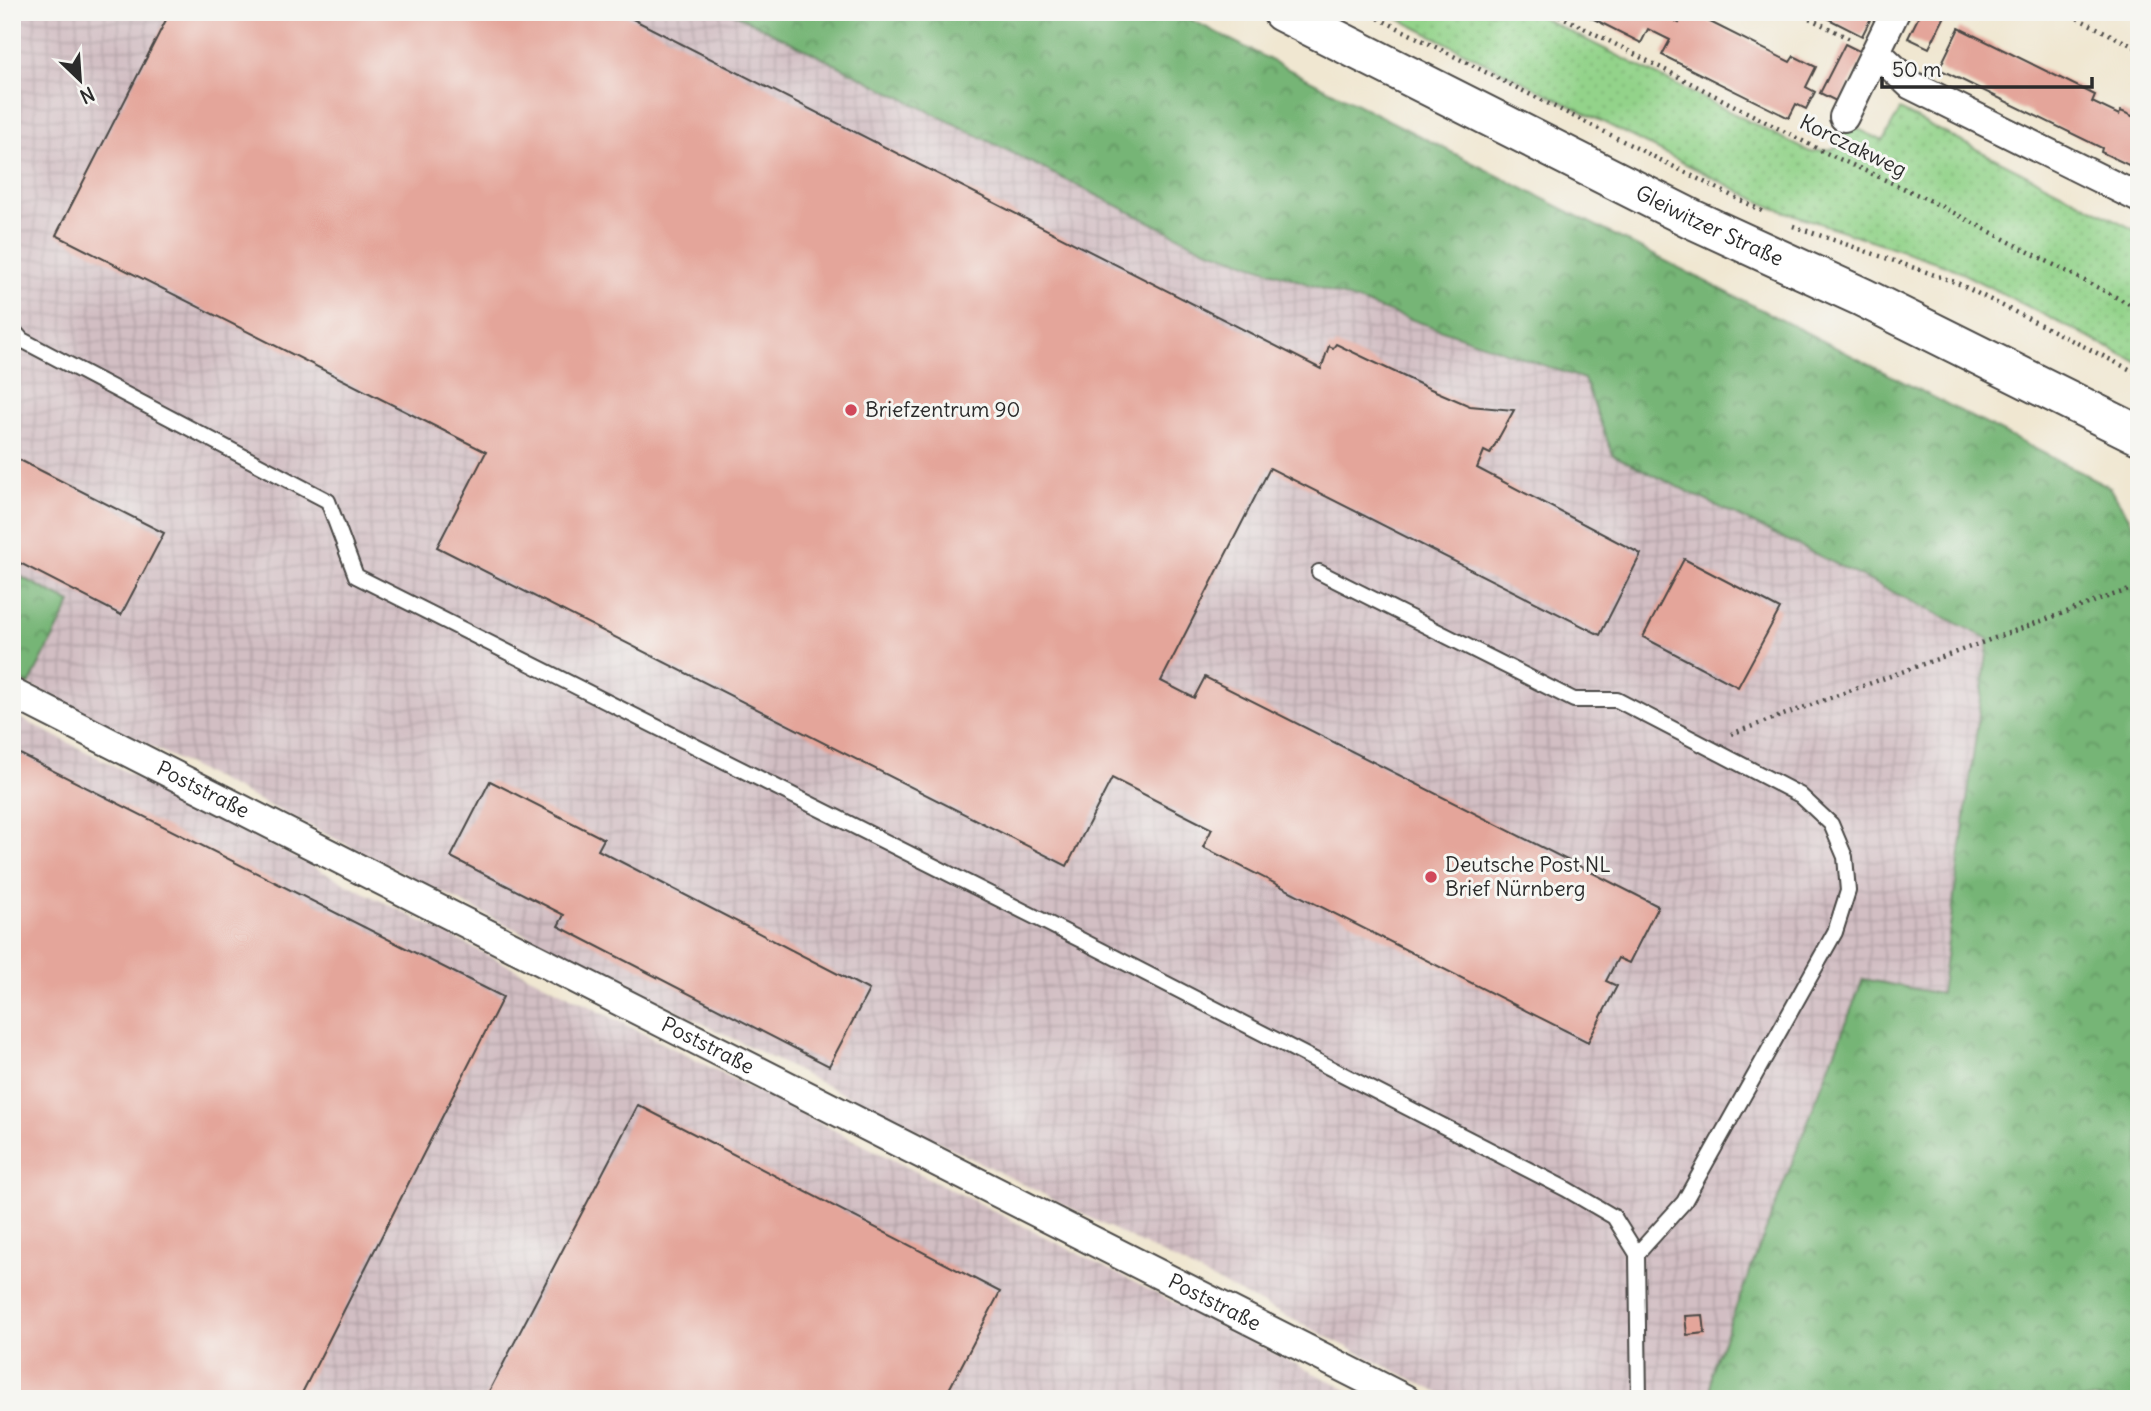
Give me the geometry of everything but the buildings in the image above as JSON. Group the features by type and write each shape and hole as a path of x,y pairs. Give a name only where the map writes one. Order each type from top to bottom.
{"main road":[{"name":"Gleiwitzer Straße","path":"1282,12 1692,219 1862,297 2139,435"}],"street":[{"path":"1844,117 1895,12"},
{"path":"1876,52 1911,85 2139,198"},
{"name":"Poststraße","path":"12,693 1405,1399"}],"lane":[{"path":"12,329 22,340 328,501 356,576 1083,941 1566,1189 1614,1217 1637,1254 1639,1399"},
{"path":"1319,572 1574,700 1617,700 1800,795 1831,824 1844,857 1848,891 1835,932 1684,1202 1637,1254"}],"path":[{"path":"1366,12 1774,217"},
{"name":"Korczakweg","path":"1553,12 1824,152 1927,199 2139,310"},
{"path":"1797,12 1876,52"},
{"path":"2065,12 2139,49"},
{"path":"1786,223 1955,282 2139,374"},
{"path":"1704,744 2139,587"}],"shaded area":[{"path":"12,12 731,12 1198,246 1584,379 1614,455 1990,639 1941,994 1863,980 1711,1371 1711,1399 1451,1399 29,685 71,604 12,572"},
{"path":"12,714 1365,1399 12,1399"}],"green space":[{"path":"731,12 1176,12 2110,487 2139,534 2139,1399 1711,1399 1711,1372 1863,979 1941,994 1989,639 1613,455 1584,379 1198,246"},
{"path":"1385,12 1531,12 1810,152 1836,148 1848,124 1883,141 1900,110 2139,232 2139,363 1948,266 1771,207"},
{"path":"12,572 71,603 29,685 12,677"}],"place":[{"name":"Briefzentrum 90","path":"851,410"},
{"name":"Deutsche Post NL Brief Nürnberg","path":"1431,877"}]}
